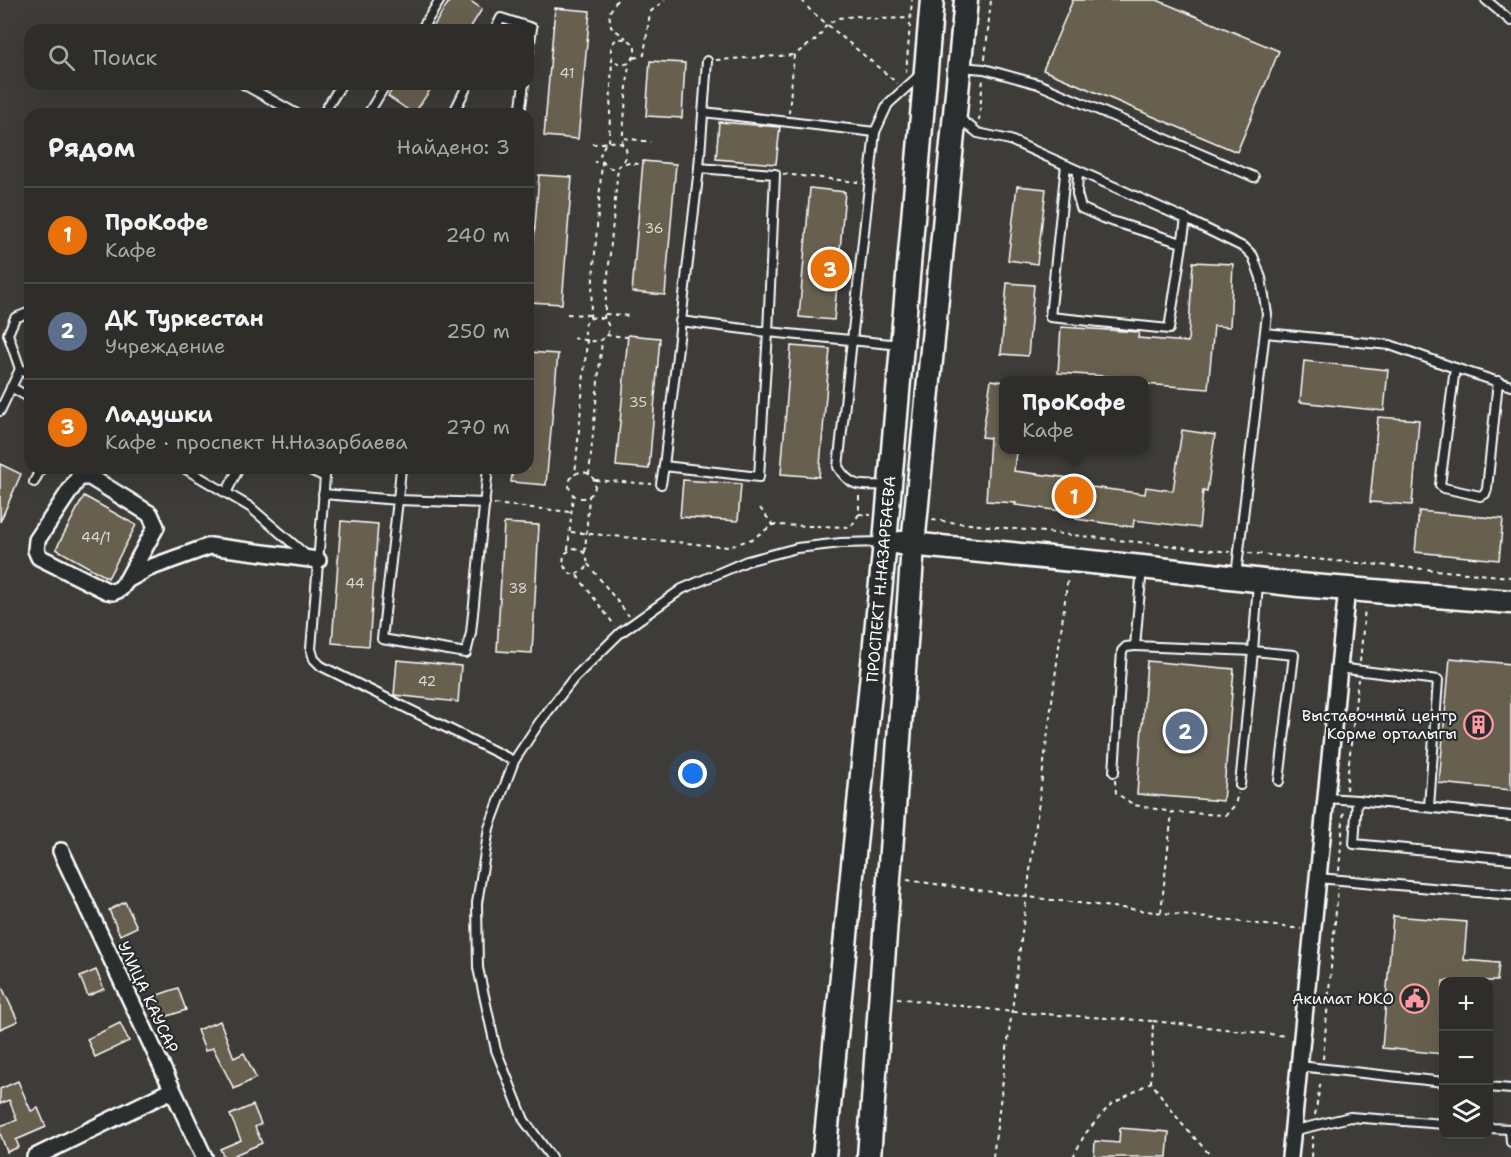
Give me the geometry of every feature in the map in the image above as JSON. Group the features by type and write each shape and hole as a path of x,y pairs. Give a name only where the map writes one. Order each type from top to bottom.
{"main road":[{"name":"ПРОСПЕКТ Н.НАЗАРБАЕВА","path":"824,1157 885,542 932,0"},
{"name":"ПРОСПЕКТ Н.НАЗАРБАЕВА","path":"869,1157 913,545 966,0"},
{"path":"885,542 1259,579 1299,585 1511,602"}],"street":[{"path":"127,580 156,527 154,519 150,514 90,477 79,477 37,540 36,549 39,556 107,591 113,592 120,589 127,580 149,567 210,546 314,559"},
{"path":"1290,1157 1347,588"},
{"name":"УЛИЦА КАУСАР","path":"61,851 204,1157"},
{"path":"35,1157 172,1090"}],"lane":[{"path":"425,24 440,0"},
{"path":"1486,0 1511,21"},
{"path":"498,24 501,18 520,24"},
{"path":"661,484 699,168 707,61"},
{"path":"960,67 984,69 1038,84 1254,177"},
{"path":"890,485 860,485 846,480 838,467 875,132 888,104 925,71"},
{"path":"254,90 286,108"},
{"path":"327,108 338,90"},
{"path":"372,108 382,90"},
{"path":"456,108 465,90"},
{"path":"521,108 523,90"},
{"path":"703,112 875,132"},
{"path":"955,115 978,133 1010,140 1066,165 1186,219 1245,248 1253,256 1265,292 1265,333 1236,577"},
{"path":"1066,165 1050,317 1169,328 1186,219"},
{"path":"664,466 759,477 775,174 699,168"},
{"path":"1078,171 1077,194 1081,208 1105,219 1182,243"},
{"path":"24,314 15,318 8,334 20,369 24,372"},
{"path":"680,321 903,345"},
{"path":"1265,333 1390,345 1511,386"},
{"path":"1455,368 1440,479 1440,485 1444,488 1485,494 1498,381"},
{"path":"0,411 20,369"},
{"path":"11,387 24,395"},
{"path":"33,482 37,474"},
{"path":"194,474 250,507 314,559"},
{"path":"226,493 236,474"},
{"path":"324,474 314,559 311,650 314,659 321,666 514,761"},
{"path":"400,474 382,639 466,653 471,633 488,474"},
{"path":"323,494 398,500 485,503"},
{"path":"550,1157 524,1120 496,1050 478,968 477,903 489,828 514,761 539,723 573,679 620,633 682,589 747,561 797,548 841,543 885,542"},
{"path":"1135,646 1142,567"},
{"path":"1240,785 1259,579"},
{"path":"1114,772 1122,651 1126,647 1253,651 1294,655 1279,781"},
{"path":"1338,668 1438,680 1429,807"},
{"path":"1325,798 1511,816"},
{"path":"1357,800 1354,844 1511,859"},
{"path":"1318,878 1511,895"},
{"path":"1299,1066 1439,1082"},
{"path":"1493,1087 1511,1089"},
{"path":"1292,1131 1350,1117 1439,1124"},
{"path":"1493,1128 1510,1129 1511,1142"}],"path":[{"path":"612,58 607,143 600,155 609,168 618,167 627,157 622,138 630,63 636,51 634,44 611,27 609,13 617,0"},
{"path":"634,58 644,54 650,12 665,0"},
{"path":"802,0 810,10 904,89"},
{"path":"904,89 912,0"},
{"path":"707,61 794,55 818,38 827,24 839,18 857,16 876,19 910,18"},
{"path":"628,39 620,38 609,50 616,63 630,63"},
{"path":"788,122 794,55"},
{"path":"622,138 651,142"},
{"path":"592,144 615,142 622,144"},
{"path":"594,162 603,162"},
{"path":"575,475 586,339 584,324 590,316 603,162"},
{"path":"624,163 640,164"},
{"path":"604,320 618,167"},
{"path":"775,174 868,183"},
{"path":"567,314 597,316 608,326 602,340 589,474"},
{"path":"605,314 631,316"},
{"path":"606,335 627,337"},
{"path":"573,338 602,340"},
{"path":"589,496 579,498 573,494 570,488 571,480 575,475 582,472 589,474 594,480 595,487 589,496 585,552 588,563 634,623"},
{"path":"594,480 661,484"},
{"path":"571,532 728,547 752,539 773,525 850,526 859,514 860,485"},
{"path":"573,494 571,532 563,565 571,574 576,574 582,573 588,563"},
{"path":"485,503 571,512"},
{"path":"760,508 773,525"},
{"path":"917,518 1240,553 1511,577"},
{"path":"568,550 585,552"},
{"path":"993,1157 1070,560"},
{"path":"576,574 620,633"},
{"path":"1114,772 1116,793 1134,805 1172,812 1226,815 1235,805 1240,785"},
{"path":"1161,912 1172,812"},
{"path":"889,878 1027,897 1312,930"},
{"path":"880,996 1012,1012 1153,1021 1302,1037"},
{"path":"1153,1021 1151,1082 1182,1124 1212,1157"},
{"path":"1073,1157 1085,1134 1109,1106 1151,1082"}],"building":[{"path":"450,0 469,0 482,9 473,24 435,24"},
{"path":"1073,0 1157,0 1279,51 1237,152 1043,70"},
{"path":"555,8 590,11 578,139 544,136"},
{"path":"650,61 685,63 682,118 646,116"},
{"path":"392,90 430,90 418,108 405,108 388,96"},
{"path":"719,122 780,127 776,164 716,159"},
{"path":"643,161 676,164 665,295 632,292"},
{"path":"539,175 572,177 562,304 534,302 534,238"},
{"path":"1017,186 1046,189 1037,264 1008,260"},
{"path":"810,188 845,192 834,320 799,317"},
{"path":"1193,262 1233,264 1230,327 1214,326 1208,389 1149,384 1149,376 1058,373 1061,327 1139,332 1138,338 1188,342"},
{"path":"1007,283 1034,285 1028,356 1001,354"},
{"path":"628,335 660,338 649,469 616,466"},
{"path":"791,346 830,349 819,477 781,474"},
{"path":"534,352 558,354 546,485 511,482 512,474 534,474"},
{"path":"1304,361 1388,370 1384,411 1300,402"},
{"path":"991,380 999,381 999,454 1016,454 1014,471 1077,479 1076,485 1145,494 1146,487 1173,491 1182,430 1215,435 1207,492 1203,491 1199,528 1134,520 1133,527 1076,519 1077,513 1015,505 1016,503 986,501 990,438 982,437"},
{"path":"1378,417 1419,420 1412,505 1370,502"},
{"path":"0,464 21,474 0,522"},
{"path":"683,480 741,484 738,521 680,517"},
{"path":"84,496 136,525 108,578 56,549"},
{"path":"1419,511 1503,519 1499,560 1415,552"},
{"path":"341,521 378,524 369,646 332,643"},
{"path":"504,523 539,525 532,653 497,651"},
{"name":"Выставочный центр Корме орталыгы","path":"1450,658 1511,664 1511,790 1439,783"},
{"path":"397,660 461,666 458,702 394,695"},
{"path":"1147,661 1234,669 1223,801 1137,794"},
{"path":"125,902 137,927 120,935 109,910"},
{"name":"Акимат ЮКО","path":"1393,916 1467,922 1464,960 1499,963 1497,981 1493,981 1493,977 1439,977 1439,1054 1382,1048"},
{"path":"96,970 104,989 88,996 80,977"},
{"path":"0,983 18,1021 0,1029"},
{"path":"178,988 186,1010 162,1018 155,996"},
{"path":"220,1021 234,1058 244,1053 256,1078 234,1089 213,1048 205,1051 197,1030"},
{"path":"120,1023 129,1041 95,1057 87,1039"},
{"path":"18,1081 31,1111 38,1108 46,1127 16,1140 19,1147 7,1152 0,1133 0,1126 17,1120 9,1100 0,1104 0,1089"},
{"path":"253,1105 261,1124 255,1127 262,1143 230,1157 224,1157 220,1149 241,1140 230,1115"},
{"path":"1120,1128 1169,1132 1167,1157 1094,1157 1095,1141 1119,1143"}],"place":[{"name":"Ладушки","path":"830,269"},
{"name":"ПроКофе","path":"1074,496"},
{"name":"Выставочный центр Корме орталыгы","path":"1478,724"},
{"name":"ДК Туркестан","path":"1185,731"},
{"name":"Акимат ЮКО","path":"1415,998"}]}
